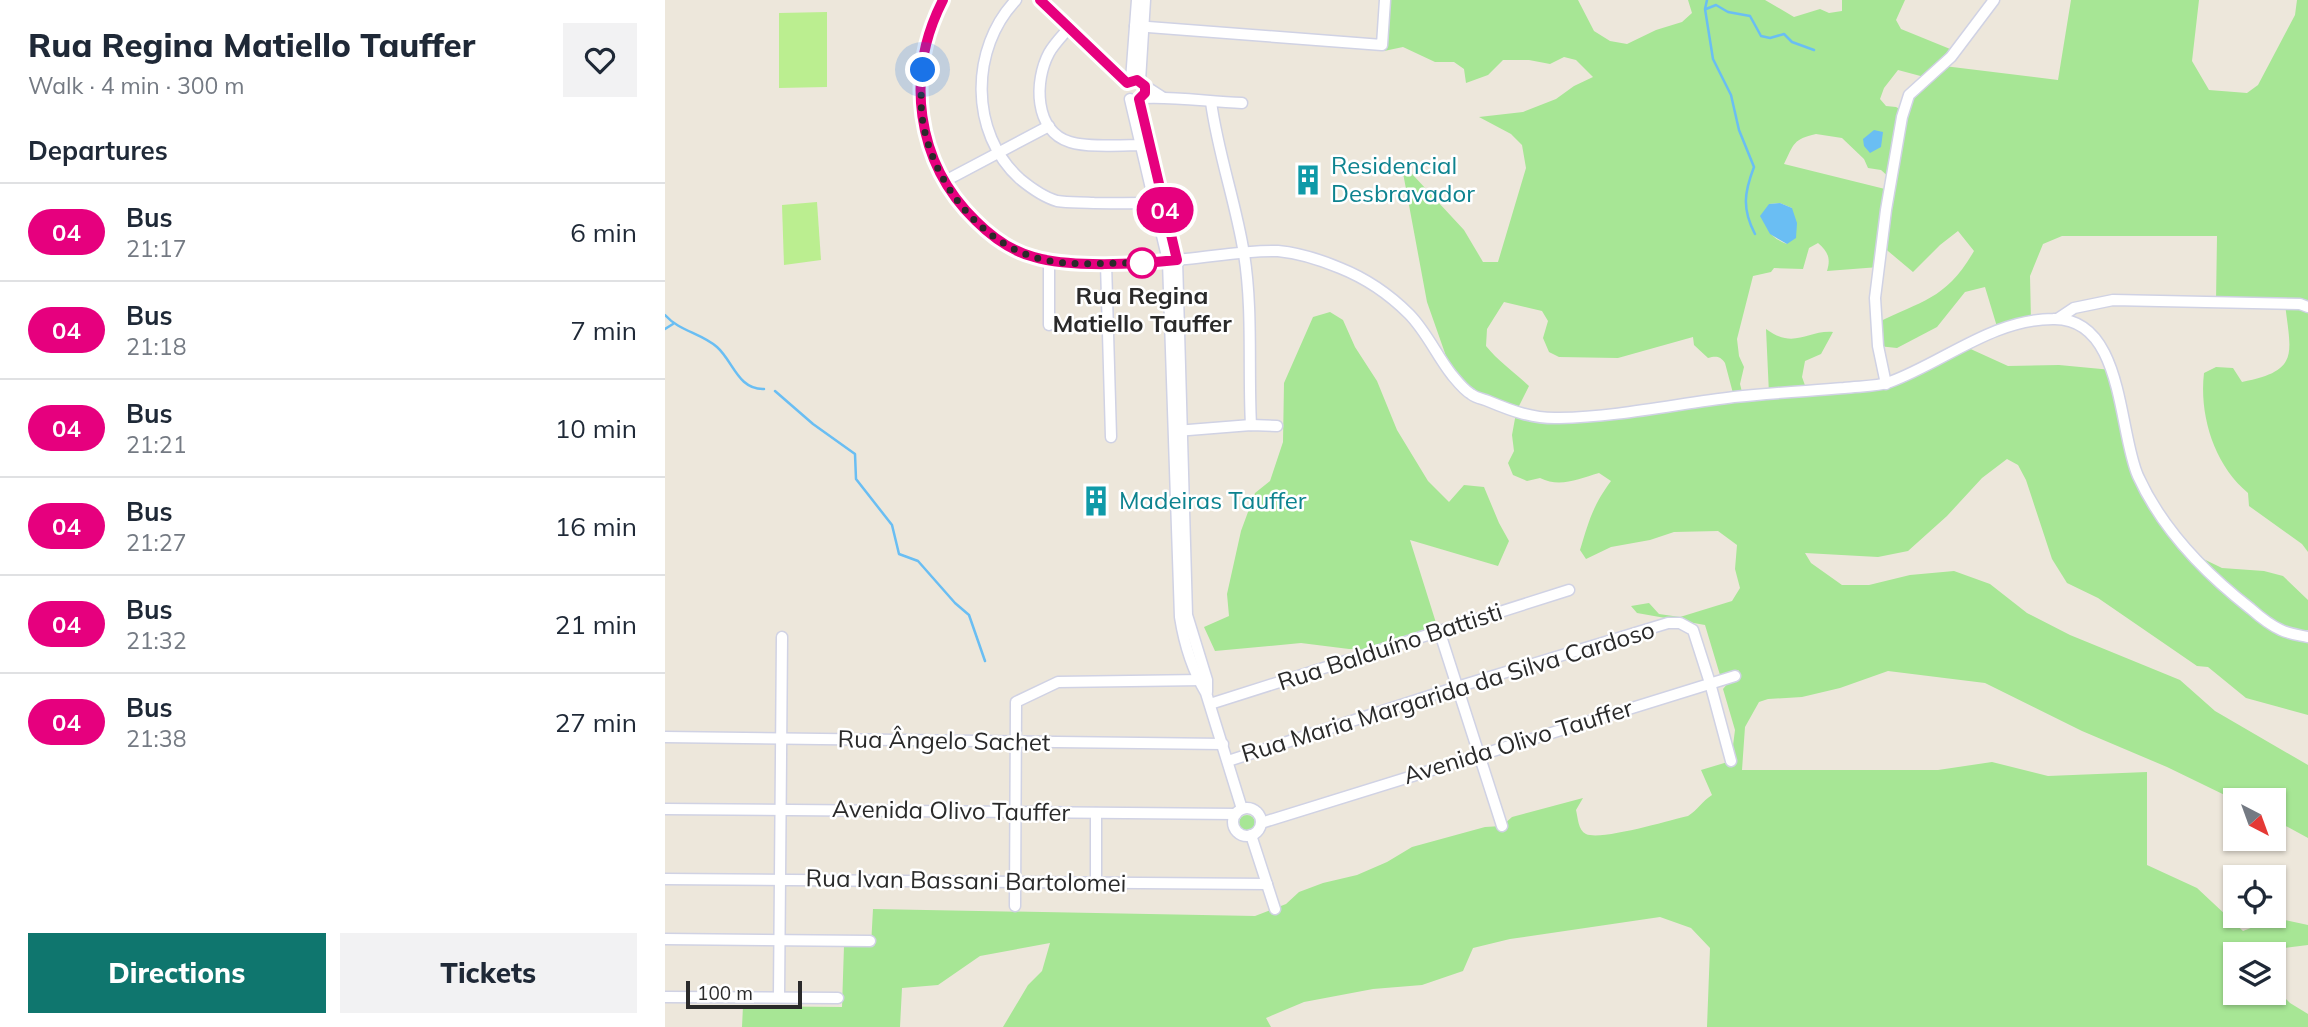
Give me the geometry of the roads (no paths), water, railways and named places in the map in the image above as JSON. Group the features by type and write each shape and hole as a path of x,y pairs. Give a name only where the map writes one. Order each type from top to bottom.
{"street":[{"path":"943,0 933,19 925,46 920,93 923,124 930,152 957,200 987,232 1013,249 1049,261 1107,263 1282,251 1318,260 1348,271 1382,291 1412,316 1453,376 1470,394 1534,418 1591,416 1735,397 1886,384 1998,330 2031,320 2059,318 2079,326 2094,338 2109,359 2118,389 2128,446 2138,477 2187,551 2228,591 2266,621 2283,631 2308,637"},
{"path":"1016,0 996,27 982,74 982,102 987,124 999,153 1012,172 1027,185 1056,201 1159,202"},
{"path":"1040,0 1069,28 1136,83 1145,93 1137,99"},
{"path":"1136,83 1139,27 1137,0"},
{"path":"1139,27 1145,0"},
{"path":"1139,27 1382,45 1385,0"},
{"path":"1886,384 1878,346 1875,298 1902,117 1909,95 1951,57 1994,0"},
{"path":"1069,28 1049,53 1040,78 1041,107 1049,126 1068,142 1146,145"},
{"path":"1136,83 1163,97"},
{"path":"1136,83 1125,90 1137,99 1163,97 1211,103 1242,103"},
{"path":"1137,99 1173,260 1182,565 1187,615 1206,692 1228,761 1239,812 1234,825 1236,830 1245,836 1258,831 1261,822 1257,812 1247,808 1239,812"},
{"path":"1211,103 1244,252 1251,425"},
{"path":"945,181 1049,126"},
{"path":"1049,261 1049,325"},
{"path":"1107,263 1111,437"},
{"path":"2059,318 2074,308 2113,300 2300,304 2308,307"},
{"path":"1177,431 1251,425 1277,426"},
{"name":"Rua Balduíno Battisti","path":"1210,704 1569,590"},
{"name":"Rua Maria Margarida da Silva Cardoso","path":"1228,761 1668,623 1680,623 1693,630 1710,683"},
{"path":"1439,630 1502,826"},
{"path":"779,997 779,739 782,637"},
{"name":"Avenida Olivo Tauffer","path":"1261,822 1735,676"},
{"path":"1015,906 1016,702 1058,682 1203,680"},
{"path":"1710,683 1731,761"},
{"name":"Rua Ângelo Sachet","path":"665,737 1223,744"},
{"name":"Avenida Olivo Tauffer","path":"665,809 1239,812"},
{"path":"1095,813 1096,882"},
{"path":"1251,835 1275,909"},
{"name":"Rua Ivan Bassani Bartolomei","path":"665,879 1267,884"},
{"path":"665,939 870,940"},
{"path":"665,997 838,998"}],"water":[{"path":"1874,130 1883,132 1881,147 1870,153 1864,146 1863,139"},
{"path":"1780,203 1792,208 1797,223 1796,238 1787,244 1770,234 1760,216 1769,204"}],"waterway":[{"path":"1707,0 1705,9 1713,59 1731,95 1739,130 1754,167 1748,185 1746,209 1755,234"},
{"path":"1706,9 1716,5 1728,12 1750,16 1761,36 1770,38 1784,34 1792,42 1814,50"},
{"path":"665,315 677,325 717,347 748,385 764,389"},
{"path":"665,329 673,324"},
{"path":"775,391 813,424 855,454 856,479 892,525 899,554 918,561 969,615 985,661"}],"place":[{"name":"Residencial Desbravador","path":"1308,180"},
{"name":"Rua Regina Matiello Tauffer","path":"1142,263"},
{"name":"Madeiras Tauffer","path":"1096,501"}]}
